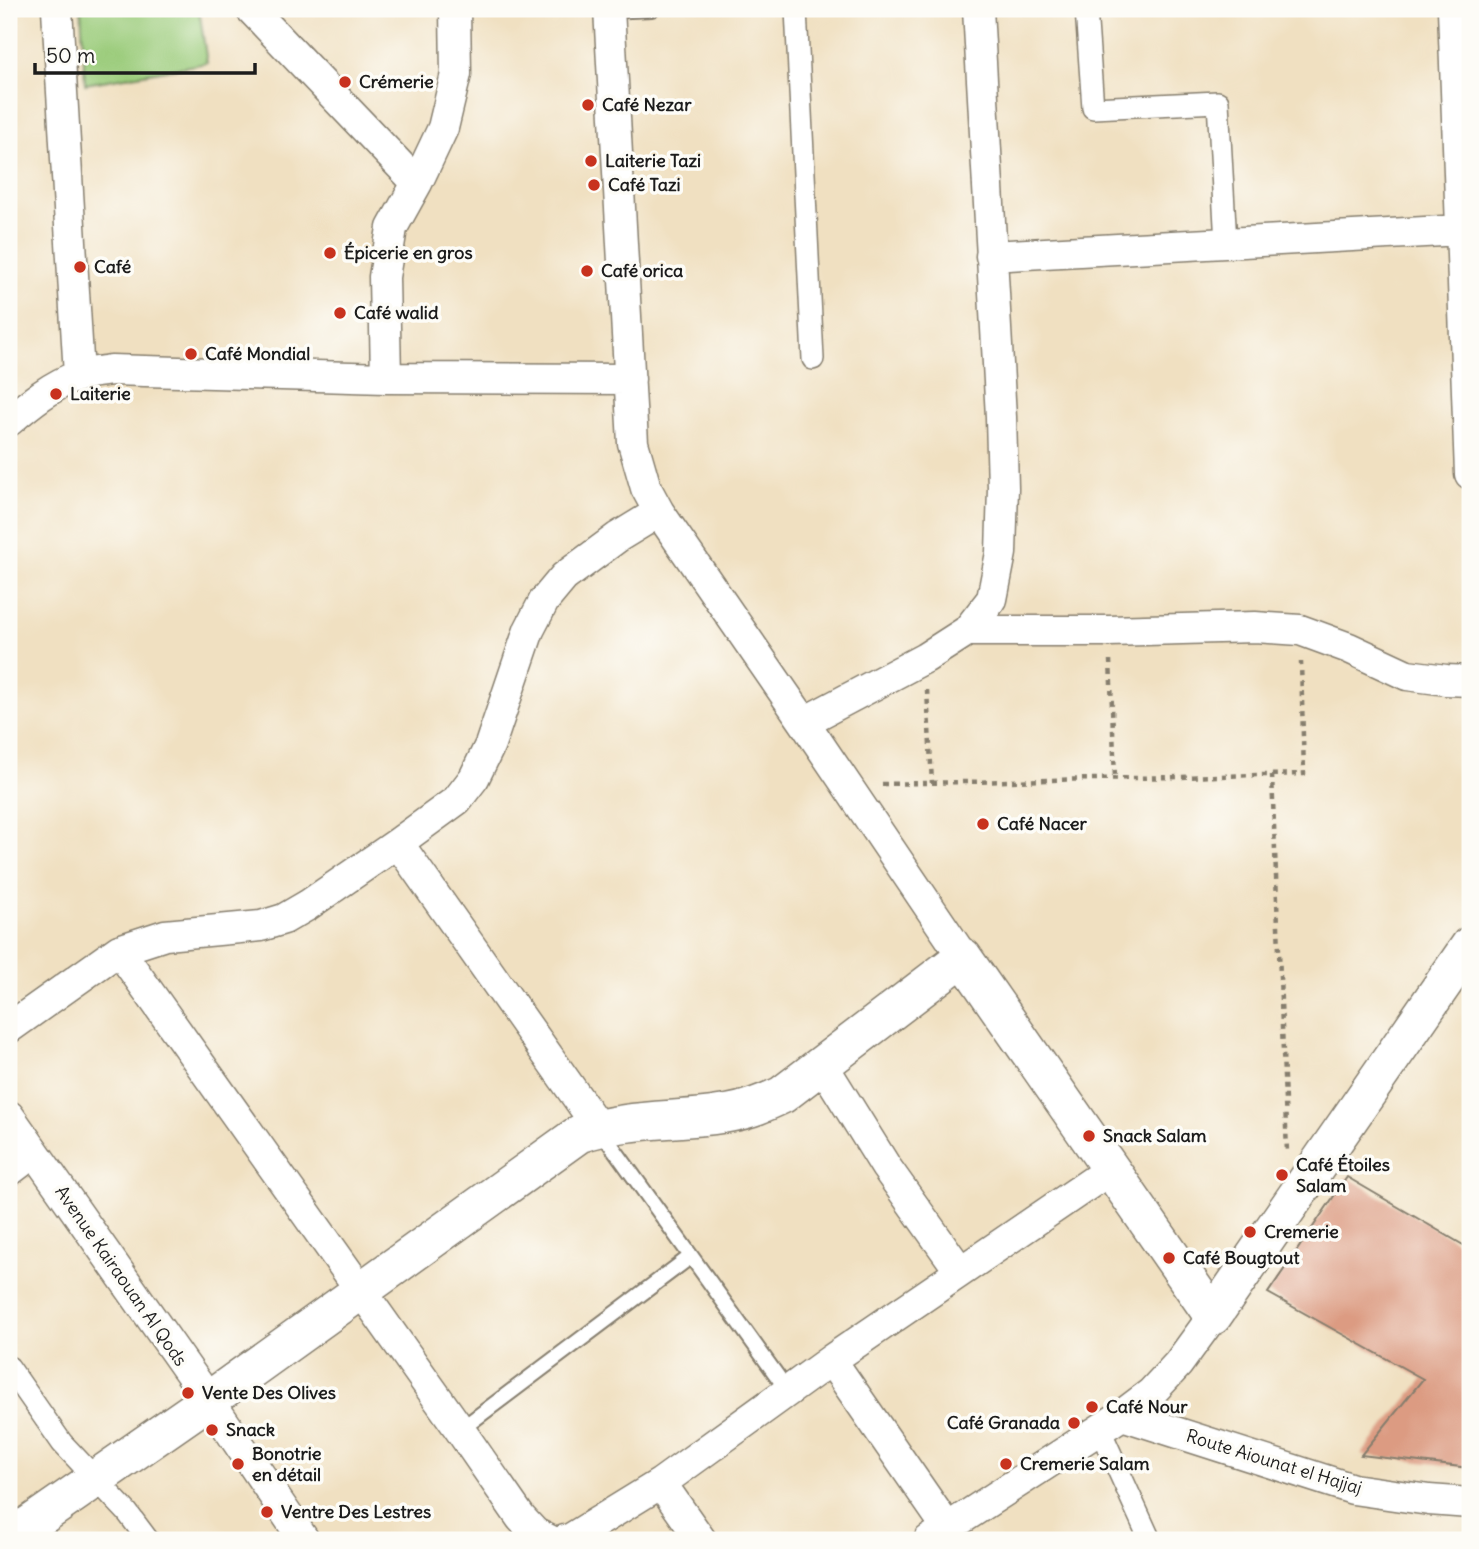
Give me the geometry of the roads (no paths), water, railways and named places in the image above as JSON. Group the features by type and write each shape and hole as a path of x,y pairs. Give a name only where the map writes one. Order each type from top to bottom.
{"street":[{"path":"57,9 79,375"},
{"path":"251,9 417,183"},
{"path":"386,378 384,277 392,228 443,128 456,74 455,9"},
{"path":"796,9 813,359"},
{"path":"804,722 926,658 967,631 992,599 1001,553 1003,488 978,9"},
{"path":"1086,9 1093,108 1218,102 1226,243"},
{"path":"1453,9 1470,474"},
{"path":"609,10 633,443 646,488 659,512 963,957 1213,1316"},
{"path":"991,256 1461,230"},
{"path":"9,421 57,386 79,375 111,370 386,378 630,379"},
{"path":"9,1028 119,950 165,935 261,926 284,919 457,800 474,778 490,745 529,630 544,601 564,577 618,537 659,512"},
{"path":"967,631 1109,631 1255,626 1300,630 1349,648 1407,675 1470,681"},
{"path":"398,843 598,1127"},
{"path":"831,1360 939,1535 1111,1422 1151,1393 1178,1364 1470,944"},
{"path":"119,950 521,1518 535,1533 549,1540"},
{"path":"9,1539 209,1400 579,1134 598,1127 731,1113 757,1107 782,1095 963,957"},
{"path":"822,1064 886,1167 960,1271"},
{"name":"Avenue Kairaouan Al Qods","path":"9,1116 304,1540"},
{"path":"9,1171 34,1152"},
{"path":"565,1540 661,1483 831,1360 1111,1169"},
{"path":"9,1367 62,1443 127,1511 148,1540"},
{"path":"1111,1422 1150,1540"},
{"name":"Route Aiounat el Hajjaj","path":"1111,1422 1353,1489 1470,1503"},
{"path":"661,1483 701,1540"}],"lane":[{"path":"609,10 652,9"},
{"path":"598,1127 788,1391"},
{"path":"460,1430 690,1257"}],"place":[{"name":"Crémerie","path":"345,82"},
{"name":"Café Nezar","path":"588,105"},
{"name":"Laiterie Tazi","path":"591,161"},
{"name":"Café Tazi","path":"594,185"},
{"name":"Épicerie en gros","path":"330,253"},
{"name":"Café","path":"80,267"},
{"name":"Café orica","path":"587,271"},
{"name":"Café walid","path":"340,313"},
{"name":"Café Mondial","path":"191,354"},
{"name":"Laiterie","path":"56,394"},
{"name":"Café Nacer","path":"983,824"},
{"name":"Snack Salam","path":"1089,1136"},
{"name":"Café Étoiles Salam","path":"1282,1175"},
{"name":"Cremerie","path":"1250,1232"},
{"name":"Café Bougtout","path":"1169,1258"},
{"name":"Vente Des Olives","path":"188,1393"},
{"name":"Café Nour","path":"1092,1407"},
{"name":"Café Granada","path":"1074,1423"},
{"name":"Snack","path":"212,1430"},
{"name":"Bonotrie en détail","path":"238,1464"},
{"name":"Cremerie Salam","path":"1006,1464"},
{"name":"Ventre Des Lestres","path":"267,1512"}]}
